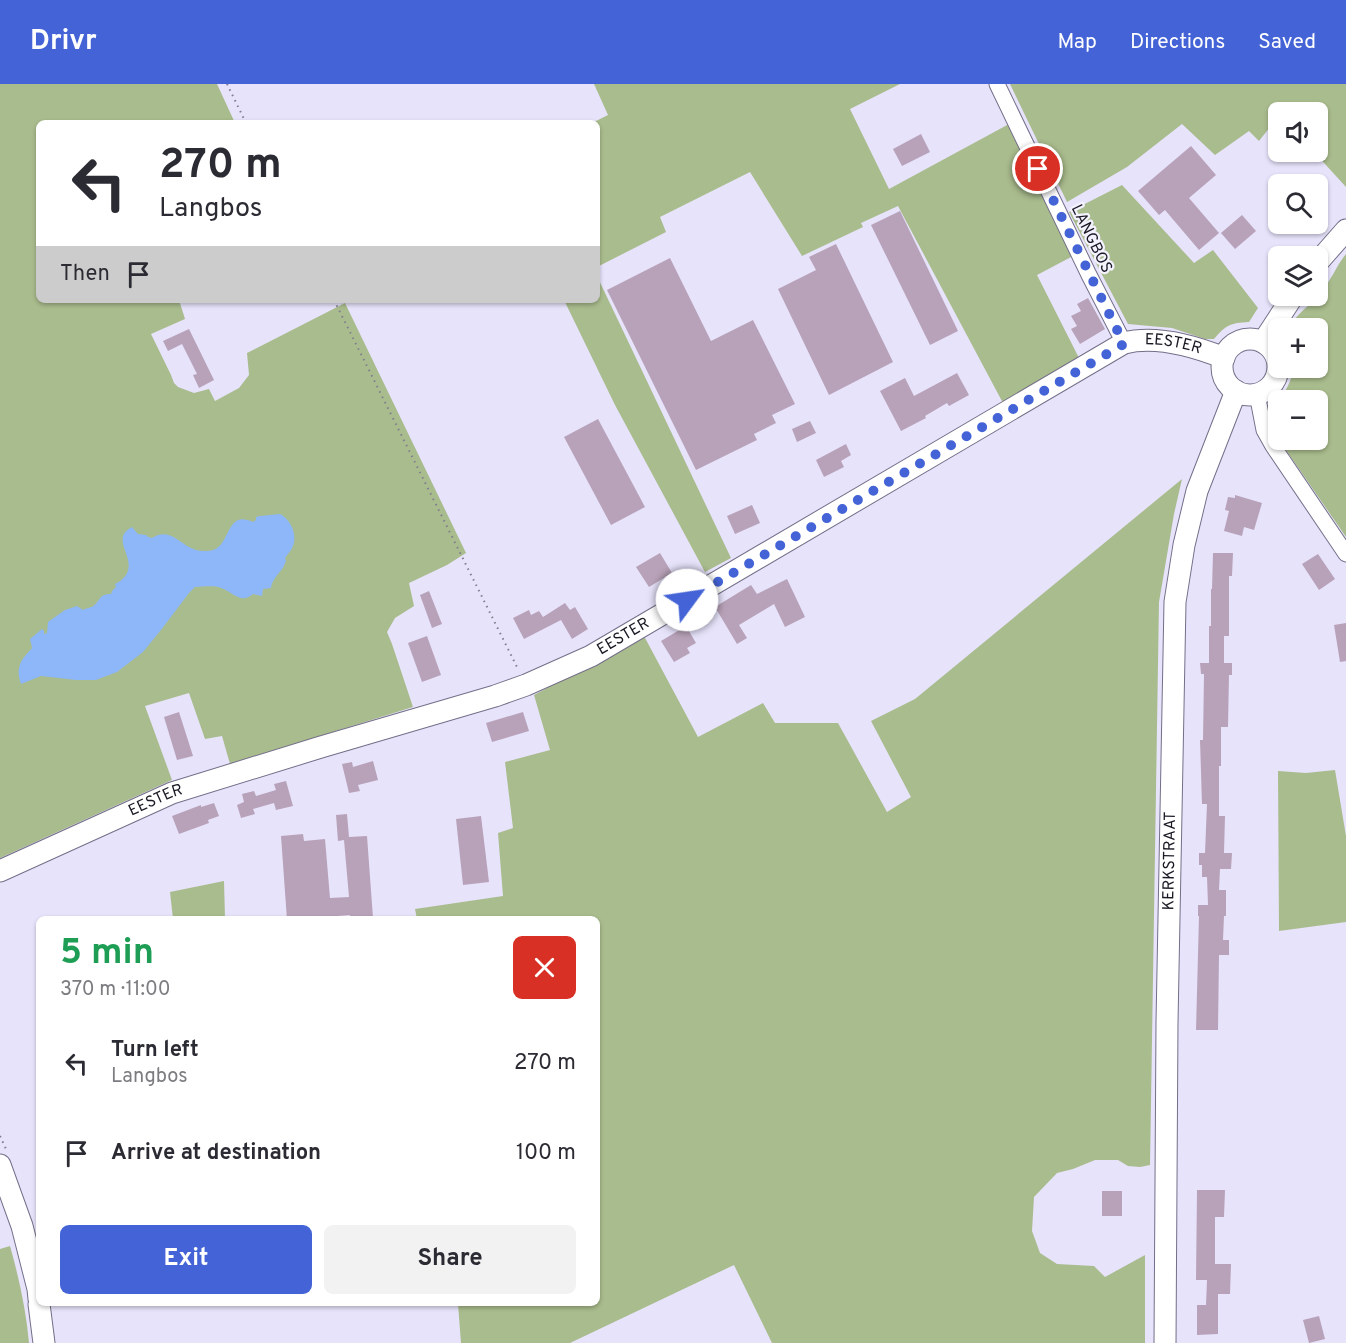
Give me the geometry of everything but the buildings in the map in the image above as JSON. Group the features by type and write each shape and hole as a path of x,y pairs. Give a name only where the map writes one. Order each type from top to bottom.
{"main road":[{"path":"1328,250 1346,230"},
{"path":"1266,338 1278,363 1278,373 1270,386 1251,396 1228,384 1220,356 1240,341 1266,338 1287,306"},
{"name":"EESTER","path":"0,871 172,793 495,696 591,656 1124,344 1140,339 1165,340 1220,356"},
{"name":"KERKSTRAAT","path":"1165,1343 1167,1023 1175,602 1184,545 1197,491 1251,396"},
{"path":"0,1165 22,1226 36,1281"},
{"path":"40,1306 44,1343"}],"street":[{"name":"LANGBOS","path":"997,84 1124,344"},
{"path":"1251,396 1273,446 1346,554"}],"path":[{"path":"227,84 245,120"},
{"path":"335,303 526,685"},
{"path":"1220,356 1220,345 1227,337 1237,332 1247,329 1258,330 1266,338"},
{"path":"1251,396 1269,401 1277,395 1287,378"}],"green space":[{"path":"0,84 217,84 234,120 36,120 36,303 180,303 185,319 151,334 174,383 194,393 209,389 215,401 239,388 249,375 247,353 345,303 466,553 409,583 414,606 395,618 387,632 413,707 230,764 222,736 205,739 189,693 145,706 172,780 0,858"},
{"path":"594,84 900,84 850,109 889,189 1009,124 1073,256 1037,275 1079,358 1003,403 898,206 861,223 863,227 802,256 750,172 660,217 666,232 600,265 600,120 598,120 608,115"},
{"path":"1010,84 1346,84 1346,187 1323,162 1328,162 1328,102 1268,102 1268,130 1259,141 1249,131 1215,155 1182,124 1127,167 1067,202"},
{"path":"1122,185 1194,263 1213,250 1258,308 1249,322 1229,326 1214,339 1205,339 1172,328 1128,324 1069,212"},
{"path":"1346,254 1346,537 1286,450 1328,450 1328,390 1286,390 1291,378 1328,378 1328,318 1296,318 1308,306 1328,306 1328,282"},
{"path":"600,282 731,558 705,572 615,405 565,303 600,303"},
{"path":"1182,479 1159,602 1150,1165 1128,1166 1118,1160 1095,1160 1057,1173 1034,1197 1032,1231 1040,1253 1057,1264 1094,1266 1105,1277 1145,1255 1145,1343 772,1343 734,1265 570,1343 461,1343 458,1306 600,1306 600,916 416,916 415,909 503,896 498,833 513,828 505,762 550,750 534,695 644,636 698,737 763,703 775,723 838,723 887,812 911,797 871,721 915,699"},
{"path":"1335,770 1346,836 1346,922 1279,931 1278,771 1306,773"},
{"path":"224,881 225,916 173,916 170,892"},
{"path":"10,1246 22,1294 29,1343 0,1343 0,1249"}],"water":[{"path":"280,514 291,525 294,535 293,545 285,558 285,565 273,581 271,588 263,589 262,596 253,594 241,598 218,587 195,587 143,652 117,672 96,680 41,676 21,684 19,668 22,660 32,648 30,639 42,629 44,634 47,633 48,622 65,610 77,606 83,610 95,605 102,597 111,594 116,587 115,584 126,575 128,562 123,537 132,527 138,534 152,538 159,535 172,536 196,550 210,551 219,547 238,520 253,522 256,517"}],"route":[{"path":"687,600 1124,344 1038,169"}]}
